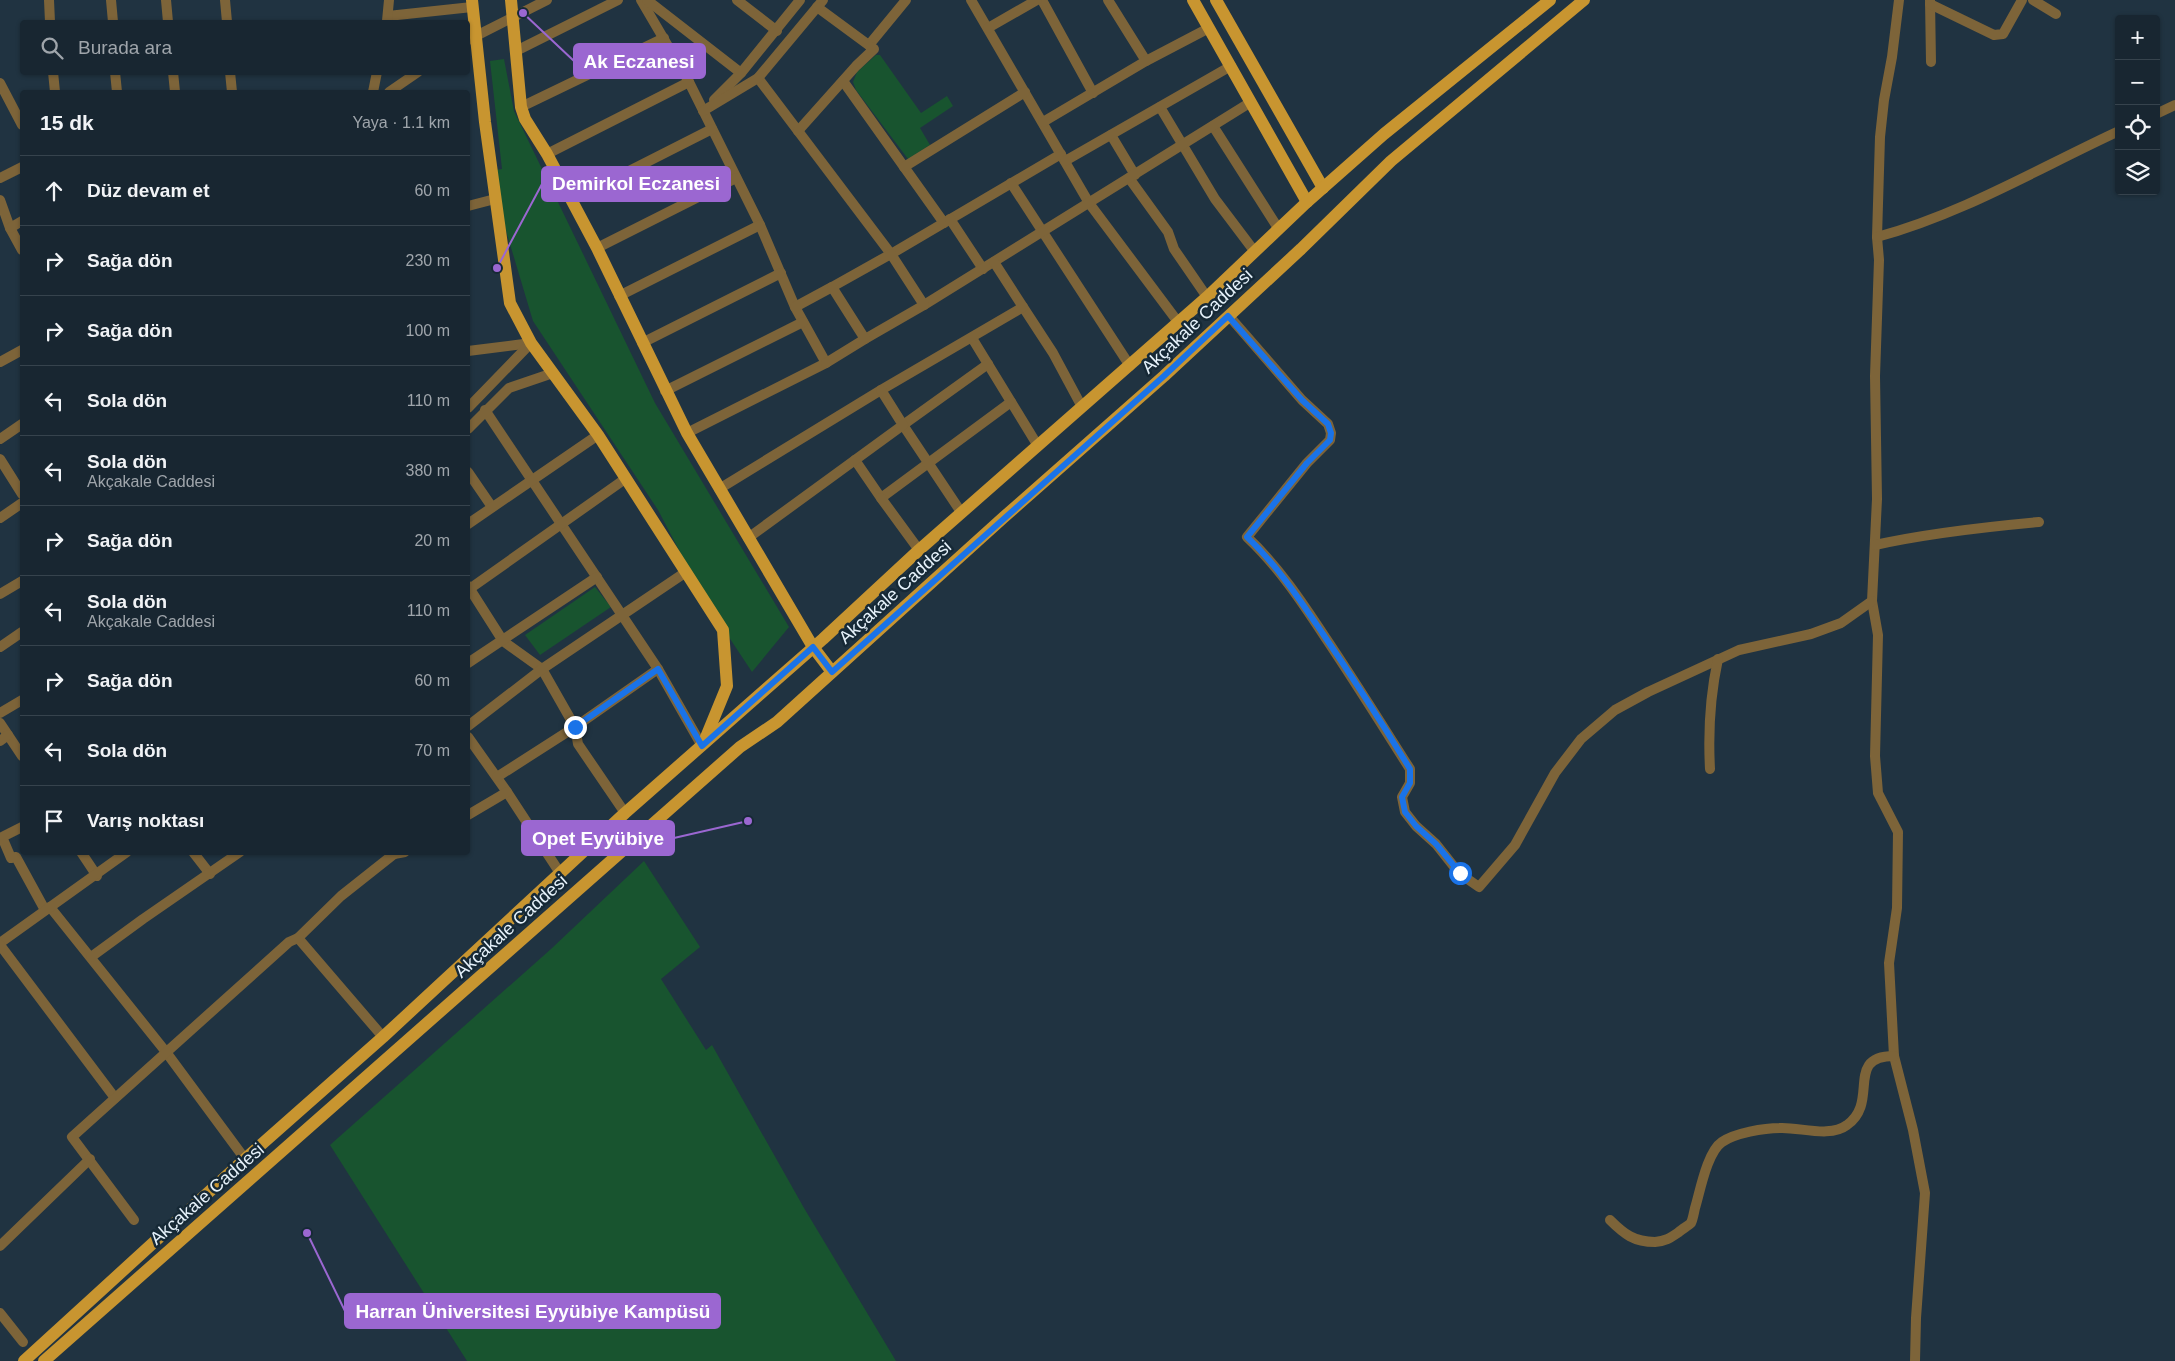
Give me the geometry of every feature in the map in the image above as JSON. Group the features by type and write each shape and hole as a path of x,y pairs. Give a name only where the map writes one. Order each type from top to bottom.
{"main road":[{"path":"511,0 511,18 521,107 526,119 547,154 597,248 687,434 813,647 832,672"},
{"path":"1194,0 1307,202"},
{"path":"1216,0 1323,188"},
{"name":"Akçakale Caddesi","path":"24,1361 245,1159 383,1037 626,813 919,550 1207,297 1307,202 1384,134 1550,0"},
{"name":"Akçakale Caddesi","path":"44,1361 740,747 777,722 1164,376 1391,160 1584,0"},
{"path":"472,3 472,38 510,303 531,343 598,435 723,630 727,686 702,746"}],"street":[{"path":"49,0 50,20"},
{"path":"111,0 113,20"},
{"path":"166,0 168,20"},
{"path":"225,0 227,20"},
{"path":"389,0 387,19 472,3"},
{"path":"472,38 547,0"},
{"path":"516,51 618,0"},
{"path":"641,0 689,82 760,225 795,307 826,363"},
{"path":"648,0 741,73"},
{"path":"737,0 777,31"},
{"path":"703,111 741,73 777,31 800,0"},
{"path":"869,44 906,0"},
{"path":"971,0 1044,122 1089,203 1178,322"},
{"path":"988,28 1037,0"},
{"path":"1042,0 1093,93"},
{"path":"1108,0 1146,61"},
{"path":"1899,0 1880,137 1877,237 1879,260 1875,376 1877,499 1872,601 1878,635 1875,756 1878,793 1898,832 1897,908 1889,963 1894,1056 1913,1130 1924,1193 1915,1361"},
{"path":"1931,62 1930,2 1994,36 2003,34 2022,0"},
{"path":"2033,0 2056,14"},
{"path":"703,111 758,78 820,4 874,48 798,131"},
{"path":"1044,122 1146,61 1209,28"},
{"path":"521,107 664,38"},
{"path":"795,307 891,254 1011,183 1111,135 1231,66"},
{"path":"53,75 55,90"},
{"path":"116,75 117,90"},
{"path":"173,75 175,90"},
{"path":"230,75 232,90"},
{"path":"373,90 376,75"},
{"path":"395,90 414,75"},
{"path":"758,78 891,254 924,305"},
{"path":"843,81 904,167 983,269"},
{"path":"547,154 689,82"},
{"path":"0,83 18,107"},
{"path":"904,167 1025,92"},
{"path":"687,434 826,363 1042,233 1250,102"},
{"path":"2160,112 2175,105"},
{"path":"1160,107 1181,146 1215,199 1255,252"},
{"path":"1213,126 1278,228"},
{"path":"572,200 712,130"},
{"path":"1877,237 1909,228 1957,209 2115,133"},
{"path":"1111,135 1132,176 1168,232 1174,249 1207,297"},
{"path":"0,178 20,168"},
{"path":"597,248 736,178"},
{"path":"1011,183 1130,366"},
{"path":"470,205 495,199"},
{"path":"0,200 10,228 20,246"},
{"path":"10,228 20,222"},
{"path":"619,296 760,225"},
{"path":"994,262 1053,353 1082,406"},
{"path":"642,343 781,273"},
{"path":"832,287 865,339"},
{"path":"719,489 1023,307"},
{"path":"1228,316 1302,400 1328,424 1331,433 1330,440 1307,463 1247,537 1259,548 1297,595 1360,688 1410,769 1410,783 1402,797 1405,812 1416,826 1436,844 1460,873 1479,887 1515,845 1555,773 1581,739 1615,710 1739,650 1811,634 1841,623 1872,601"},
{"path":"665,391 803,322"},
{"path":"972,338 1038,446"},
{"path":"470,351 531,343"},
{"path":"470,406 531,343"},
{"path":"0,362 20,351"},
{"path":"748,538 988,364"},
{"path":"470,424 508,388 553,373"},
{"path":"882,390 962,512"},
{"path":"881,498 1011,402"},
{"path":"485,410 658,669 702,746"},
{"path":"0,438 20,425"},
{"path":"470,523 531,479 598,435"},
{"path":"0,458 20,491"},
{"path":"855,460 919,550"},
{"path":"470,475 492,507"},
{"path":"470,587 625,479"},
{"path":"0,518 20,504"},
{"path":"1875,544 1976,528 2039,522"},
{"path":"470,724 542,670 686,572"},
{"path":"470,662 597,577"},
{"path":"0,594 20,582"},
{"path":"470,591 503,641 542,670 575,727 578,744 626,813"},
{"path":"0,647 20,633"},
{"path":"1710,769 1708,739 1710,708 1718,659"},
{"path":"497,778 658,669"},
{"path":"0,713 20,701"},
{"path":"0,723 4,738 20,754"},
{"path":"472,751 497,778 560,873"},
{"path":"470,814 507,792"},
{"path":"20,828 1,837 11,858 16,857 48,908 91,957 166,1052 245,1159"},
{"path":"83,855 97,876"},
{"path":"116,1098 0,944 48,908 97,876 123,855"},
{"path":"195,855 210,874"},
{"path":"91,957 236,855"},
{"path":"134,1220 72,1136 288,942 298,938 341,896 392,855"},
{"path":"298,938 383,1037"},
{"path":"1610,1220 1625,1235 1646,1242 1666,1241 1691,1223 1710,1160 1721,1142 1749,1131 1781,1128 1824,1132 1846,1126 1856,1116 1863,1101 1866,1067 1873,1060 1894,1056"},
{"path":"2,1241 90,1160"},
{"path":"0,1313 22,1342"}],"green space":[{"path":"876,55 880,55 921,113 947,96 953,106 920,128 930,145 908,159 856,90 853,82 857,72"},
{"path":"504,59 514,111 655,403 789,627 752,672 709,607 658,510 533,321 501,214 495,170 502,169 490,61"},
{"path":"595,587 611,607 540,655 525,635"},
{"path":"644,861 700,947 661,979 706,1050 712,1045 804,1208 896,1361 467,1361 330,1145 551,949"}],"place":[{"name":"Ak Eczanesi","path":"523,13"},
{"name":"Demirkol Eczanesi","path":"497,268"},
{"name":"Opet Eyyübiye","path":"748,821"},
{"name":"Harran Üniversitesi Eyyübiye Kampüsü","path":"307,1233"}],"route":[{"path":"575,727 658,669 702,746 813,647 832,672 1164,376 1228,316 1302,400 1328,424 1331,433 1330,440 1307,463 1247,537 1259,548 1297,595 1360,688 1410,769 1410,783 1402,797 1405,812 1416,826 1436,844 1460,873"}]}
